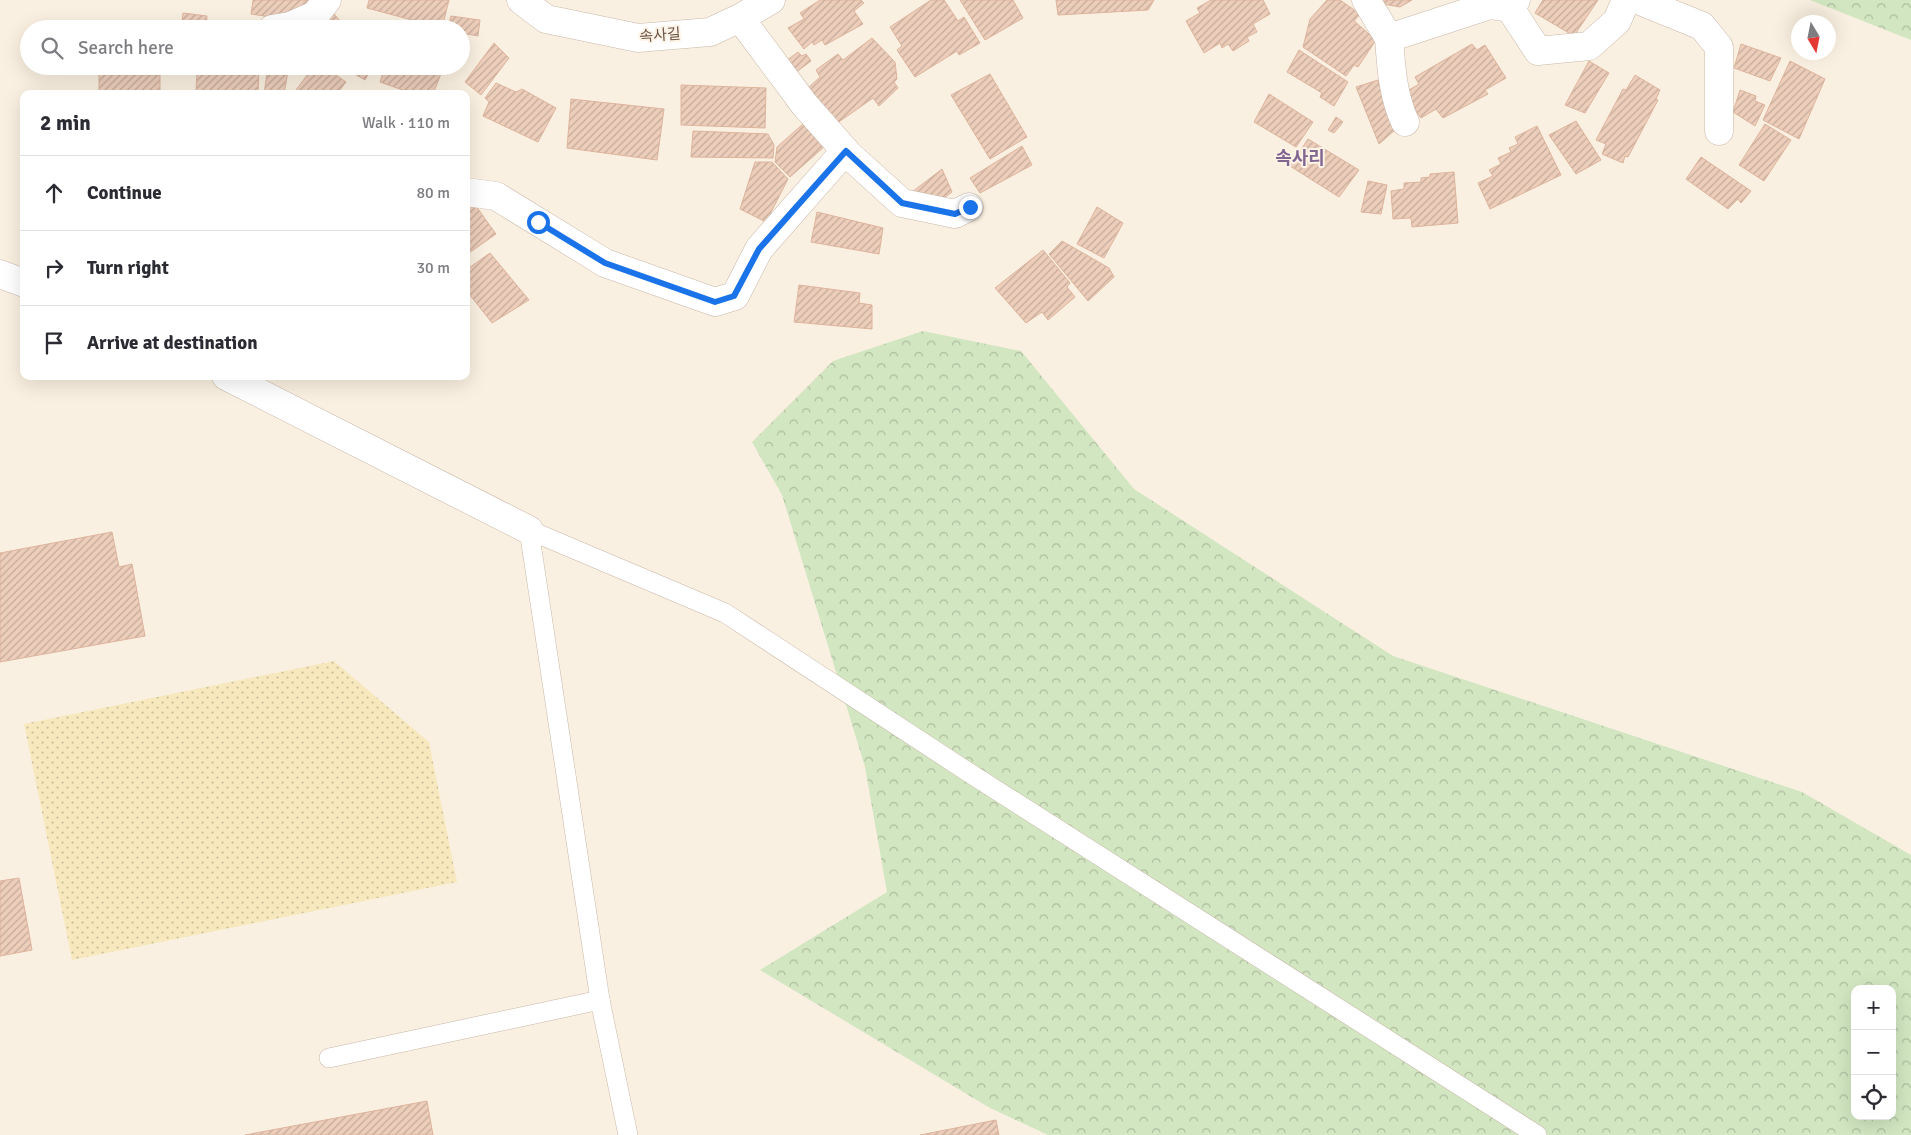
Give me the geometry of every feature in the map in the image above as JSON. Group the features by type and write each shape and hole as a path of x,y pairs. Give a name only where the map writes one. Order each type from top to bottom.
{"street":[{"path":"304,20 315,15 326,0"},
{"name":"속사길","path":"521,0 546,19 638,38 710,32 740,18 771,0"},
{"path":"1366,0 1389,38 1391,70 1398,107 1406,122"},
{"path":"1389,38 1490,5 1513,4 1538,51 1589,46 1617,21 1626,0"},
{"path":"1638,0 1702,26 1719,47 1719,132"},
{"path":"740,18 804,104 846,151 902,203 955,214 970,207"},
{"path":"470,193 496,196 605,263 715,302 734,296 759,249 846,151"},
{"path":"0,274 20,282"},
{"path":"234,380 529,530"}],"lane":[{"path":"529,530 600,1000 628,1135"},
{"path":"529,530 725,613 968,772 1537,1135"},
{"path":"329,1058 600,1000"}],"green space":[{"path":"1810,0 1911,0 1911,40"},
{"path":"923,331 1021,351 1134,489 1393,656 1802,792 1911,855 1911,1135 1048,1135 990,1108 760,970 887,892 865,767 782,495 752,442 833,361"}],"sand":[{"path":"334,661 429,742 457,882 72,960 24,724"}],"building":[{"path":"253,0 317,0 291,20 251,14"},
{"path":"369,0 449,0 444,20 412,20 367,8"},
{"path":"820,0 861,0 864,3 854,11 863,24 825,45 822,40 814,45 812,42 804,49 788,28 804,19 800,13"},
{"path":"931,0 944,0 958,21 964,17 980,43 959,55 957,51 915,77 897,50 902,46 890,27"},
{"path":"960,0 1013,0 1023,18 985,40"},
{"path":"1056,0 1154,0 1148,10 1058,15"},
{"path":"1211,0 1263,0 1270,14 1253,24 1257,32 1247,37 1249,41 1233,51 1228,44 1222,48 1220,43 1204,53 1186,21 1200,13 1197,8"},
{"path":"1327,0 1340,0 1360,14 1354,21 1376,40 1358,67 1354,65 1346,76 1303,47 1310,19"},
{"path":"1380,0 1412,0 1400,7 1383,4"},
{"path":"1543,0 1598,0 1574,36 1535,13"},
{"path":"183,13 207,16 207,20 182,20"},
{"path":"333,13 340,20 326,20"},
{"path":"451,16 480,20 478,36 470,35 470,20 450,20"},
{"path":"872,38 895,62 897,79 894,82 898,88 879,106 873,98 836,124 807,89 820,77 816,70 838,54 843,60"},
{"path":"494,43 509,58 481,95 465,82"},
{"path":"1472,44 1477,50 1485,45 1506,78 1485,90 1488,94 1443,118 1436,109 1421,118 1404,93 1419,84 1415,77"},
{"path":"1741,44 1781,58 1770,81 1734,68"},
{"path":"1299,50 1348,82 1334,106 1320,97 1322,93 1287,72"},
{"path":"798,52 802,56 806,54 811,61 791,76 782,64"},
{"path":"1589,61 1609,73 1585,113 1565,105"},
{"path":"1790,61 1825,79 1799,139 1763,120"},
{"path":"990,74 1027,137 990,159 951,95"},
{"path":"99,75 160,75 160,90 99,90"},
{"path":"197,75 259,75 258,90 196,90"},
{"path":"267,75 287,75 285,90 265,90"},
{"path":"307,75 336,75 346,82 340,90 296,90"},
{"path":"356,75 368,75 365,80"},
{"path":"382,75 440,75 435,90 403,90 380,82"},
{"path":"1635,75 1660,90 1656,99 1658,100 1628,157 1625,156 1623,163 1602,154 1606,144 1596,140 1623,89 1626,90"},
{"path":"1378,80 1395,130 1379,144 1356,87"},
{"path":"496,83 516,92 522,89 556,108 538,142 483,116 489,102 485,98"},
{"path":"681,85 766,88 765,128 681,125"},
{"path":"1740,90 1756,96 1755,101 1765,105 1755,126 1733,112"},
{"path":"1269,94 1313,122 1296,147 1254,122"},
{"path":"571,99 664,109 657,160 567,148"},
{"path":"1336,117 1343,122 1334,133 1328,130"},
{"path":"1576,121 1601,160 1576,174 1549,135"},
{"path":"803,124 825,146 790,177 775,162 777,147"},
{"path":"1765,124 1791,140 1764,181 1739,165"},
{"path":"1537,126 1561,175 1490,209 1478,183 1493,176 1489,170 1501,164 1498,158 1511,152 1509,148 1518,144 1515,137"},
{"path":"693,131 768,134 774,145 773,158 691,157"},
{"path":"1308,139 1359,170 1339,197 1290,166"},
{"path":"1022,146 1032,165 980,193 970,178"},
{"path":"1701,157 1751,191 1741,203 1738,199 1728,209 1686,179"},
{"path":"755,162 772,162 788,179 766,222 740,209"},
{"path":"942,169 952,192 938,202 912,192"},
{"path":"1454,172 1458,223 1412,227 1411,218 1393,219 1391,191 1404,189 1404,183 1421,182 1421,178 1430,177 1430,174"},
{"path":"1368,181 1387,185 1381,214 1361,212"},
{"path":"473,202 496,234 470,252 470,204"},
{"path":"1097,207 1123,223 1104,258 1077,244"},
{"path":"817,212 883,228 879,254 811,242"},
{"path":"1062,241 1109,268 1114,277 1088,301 1049,254"},
{"path":"1043,250 1070,283 1067,287 1075,297 1048,320 1042,312 1026,323 995,288"},
{"path":"490,253 529,300 492,323 470,295 470,267"},
{"path":"799,285 860,293 859,303 872,305 872,329 794,322"},
{"path":"112,532 119,567 132,564 145,636 0,662 0,553"},
{"path":"19,878 32,950 0,956 0,881"},
{"path":"427,1101 433,1135 245,1135"},
{"path":"996,1120 999,1135 920,1135"}],"district":[{"name":"속사리","path":"1300,158"}],"route":[{"path":"538,222 605,263 715,302 734,296 759,249 846,151 902,203 955,214 970,207"}]}
